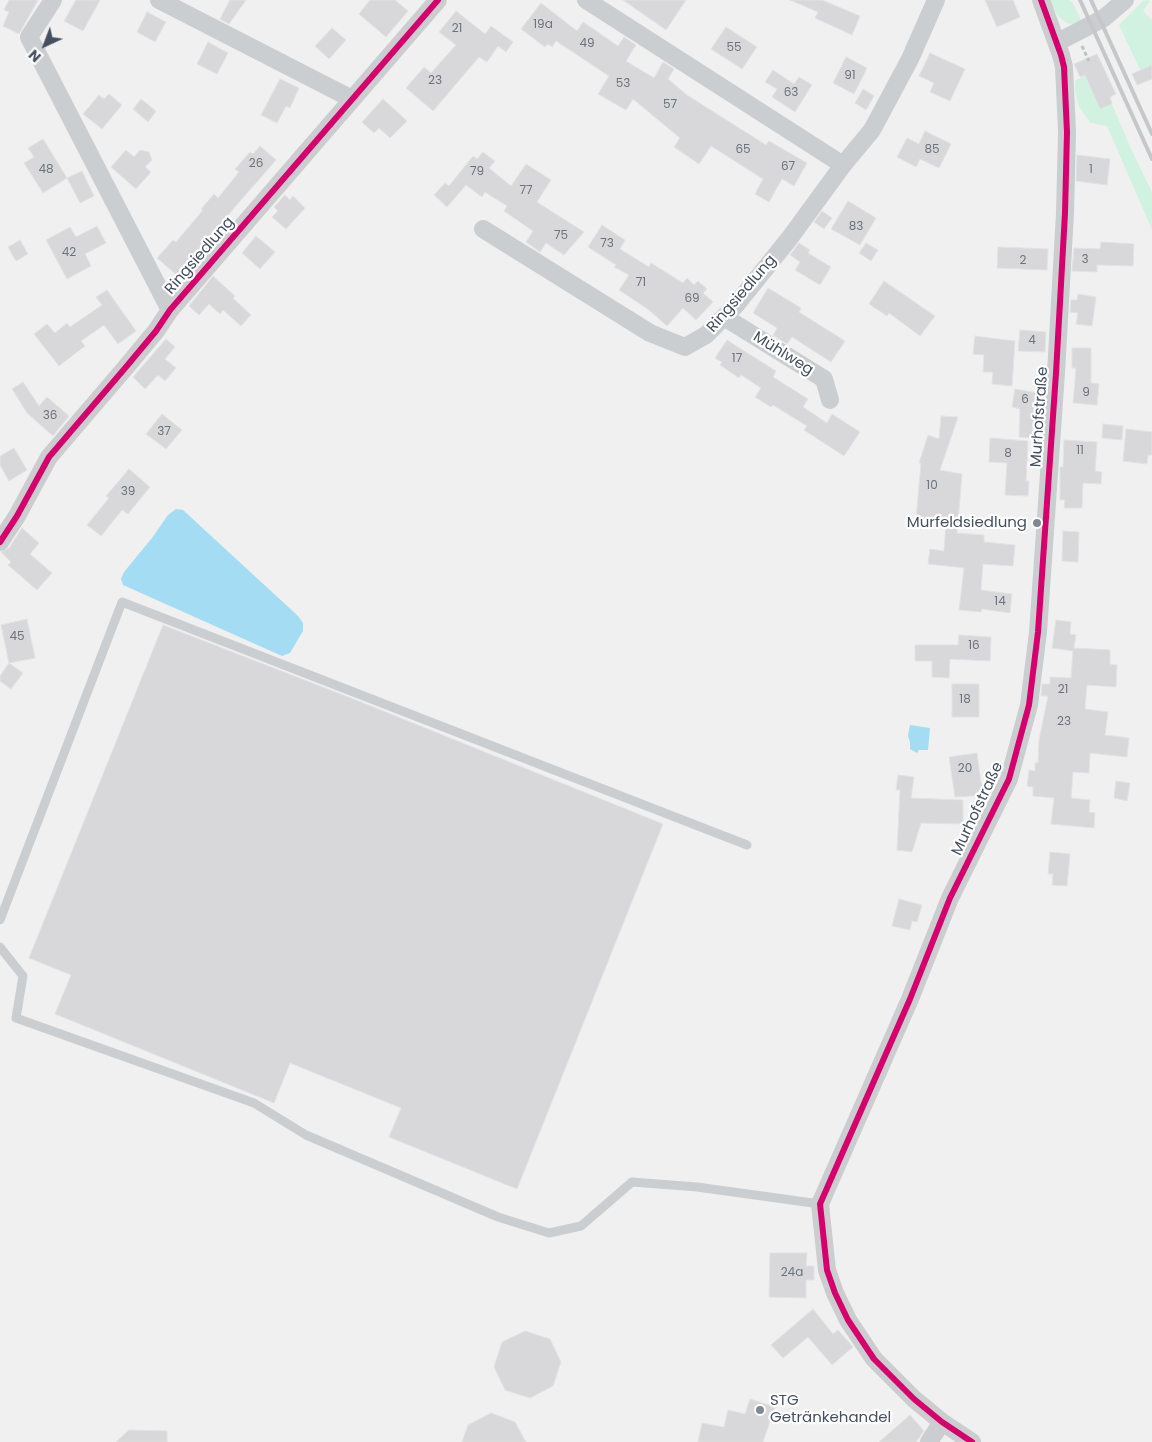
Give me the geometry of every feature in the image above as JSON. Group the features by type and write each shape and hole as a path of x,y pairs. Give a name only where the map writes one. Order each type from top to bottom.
{"street":[{"name":"Ringsiedlung","path":"53,0 30,37 170,310"},
{"path":"160,0 352,99"},
{"name":"Ringsiedlung","path":"0,542 17,516 49,457 156,331 170,310 438,0"},
{"path":"586,0 842,165"},
{"name":"Ringsiedlung","path":"483,229 650,334 686,347 706,335 724,317 789,239 842,165 872,130 910,59 936,0"},
{"path":"1041,0 1058,42 1104,18 1125,0"},
{"name":"Murhofstraße","path":"972,1442 942,1422 914,1399 874,1359 848,1320 827,1270 820,1204 910,999 950,898 1009,778 1029,705 1038,632 1065,213 1067,132 1064,67 1058,42"},
{"name":"Mühlweg","path":"724,317 824,380 830,400"},
{"path":"930,1442 942,1422"}],"lane":[{"path":"0,920 122,602 747,845"},
{"path":"0,947 23,976 16,1018 254,1104 306,1135 515,1223 549,1233 581,1226 632,1182 697,1187 820,1204"}],"path":[{"path":"1081,43 1089,61"}],"green space":[{"path":"1049,0 1069,0 1073,3 1082,22 1066,23 1057,15"},
{"path":"1143,1 1150,1 1143,11 1152,20 1152,65 1140,70 1119,25"},
{"path":"1090,72 1092,92 1100,109 1112,104 1152,192 1152,230 1107,126 1091,123 1079,107 1075,81"}],"water":[{"path":"176,509 183,510 298,616 303,623 303,631 290,653 282,656 123,585 121,579 124,572 168,515"},
{"path":"910,725 930,728 928,750 919,750 917,753 910,749 908,736"}],"building":[{"path":"9,0 38,0 19,34 3,26 9,12 4,10"},
{"path":"76,0 100,0 83,31 64,21"},
{"path":"230,0 246,0 229,24 220,19"},
{"path":"370,0 395,0 408,11 386,37 359,14"},
{"path":"623,0 686,0 666,30"},
{"path":"790,0 822,0 860,16 852,35 815,18 818,12"},
{"path":"985,0 1013,0 1020,17 997,27"},
{"path":"541,3 577,31 583,22 618,46 624,37 636,45 626,61 654,78 663,62 674,69 668,79 687,95 766,145 769,141 807,163 794,186 782,179 769,202 755,194 763,179 711,146 699,164 674,147 680,138 633,99 626,110 598,94 609,76 556,41 552,47 548,44 545,47 521,29"},
{"path":"456,11 485,34 491,26 513,42 506,52 498,46 487,62 479,57 433,111 406,88 424,67 431,73 456,45 439,32"},
{"path":"147,12 166,22 155,42 137,32"},
{"path":"726,27 757,47 742,69 711,49"},
{"path":"332,28 346,40 329,59 315,46"},
{"path":"208,42 228,53 217,74 197,64"},
{"path":"930,53 965,69 950,101 930,92 934,83 919,76"},
{"path":"1097,54 1116,94 1110,97 1112,104 1100,109 1085,75 1080,77 1074,64"},
{"path":"846,57 867,68 854,94 833,83"},
{"path":"1152,65 1152,79 1137,85 1132,74"},
{"path":"773,70 794,84 799,77 812,85 795,112 772,97 777,89 765,82"},
{"path":"280,79 299,88 290,108 286,106 277,123 261,115"},
{"path":"863,89 874,96 866,110 855,103"},
{"path":"109,94 122,105 102,129 83,114 99,95 104,99"},
{"path":"141,99 156,111 148,122 133,109"},
{"path":"383,99 407,121 390,138 379,128 374,133 362,122"},
{"path":"925,131 951,144 939,168 920,159 916,167 897,157 907,138 919,144"},
{"path":"43,139 67,178 43,193 24,163 34,157 28,148"},
{"path":"260,146 276,160 208,238 213,245 179,277 157,258 173,240 176,242 214,194 218,198 239,172 235,169 250,152 253,154"},
{"path":"126,150 134,157 140,150 149,152 152,160 145,167 151,172 136,189 111,167"},
{"path":"483,152 495,161 489,168 511,186 526,164 551,180 537,202 584,232 564,255 546,243 540,252 526,242 533,231 504,211 507,206 485,192 482,197 466,185 447,207 434,195 445,183 449,186 473,156 477,159"},
{"path":"1077,155 1110,159 1107,185 1076,181"},
{"path":"82,171 94,196 80,203 67,178"},
{"path":"285,195 290,200 293,196 305,208 286,229 272,217 278,211 274,207"},
{"path":"848,201 876,218 860,245 831,229"},
{"path":"822,211 832,218 824,229 814,222"},
{"path":"602,225 625,240 620,249 649,267 651,263 683,283 687,278 694,285 698,281 707,289 703,293 713,302 696,320 683,308 667,326 649,310 619,290 629,275 614,267 616,265 588,247"},
{"path":"97,226 106,243 85,254 91,266 67,279 46,240 70,227 76,237"},
{"path":"256,236 275,252 260,269 242,253"},
{"path":"20,240 28,254 16,261 8,247"},
{"path":"1101,242 1134,244 1133,266 1097,265 1097,272 1072,271 1074,248 1100,249"},
{"path":"799,243 810,250 808,253 831,267 820,285 795,270 800,262 790,255"},
{"path":"866,243 878,250 871,261 859,253"},
{"path":"998,247 1048,249 1047,270 997,268"},
{"path":"213,276 235,296 233,298 251,315 241,326 223,310 220,314 209,304 199,315 189,306"},
{"path":"884,281 935,316 920,336 889,313 887,316 869,304"},
{"path":"768,288 801,308 799,312 845,341 831,362 792,337 787,344 773,335 777,328 753,313"},
{"path":"107,290 136,331 118,344 104,325 81,341 85,346 59,366 34,334 47,324 55,333 67,323 70,327 102,305 96,297"},
{"path":"1078,294 1096,297 1092,326 1076,324 1078,313 1070,312 1071,300 1077,300"},
{"path":"1020,330 1046,332 1045,352 1018,351"},
{"path":"975,336 1015,341 1012,386 992,384 993,372 983,372 984,355 973,354"},
{"path":"166,339 175,347 165,359 176,368 165,381 158,375 145,389 133,377"},
{"path":"727,340 776,371 773,377 808,399 803,407 827,423 832,414 860,432 844,456 804,430 807,426 773,405 771,407 755,397 761,388 741,375 739,378 720,365 722,362 715,358"},
{"path":"1072,348 1091,348 1091,383 1099,384 1097,405 1073,403 1076,368 1072,368"},
{"path":"23,382 39,406 47,397 69,416 53,436 27,413 12,389"},
{"path":"1015,389 1038,393 1031,438 1019,437 1020,409 1012,407"},
{"path":"162,414 182,430 166,449 146,434"},
{"path":"941,416 958,417 940,470 962,474 957,533 984,535 984,542 1015,545 1013,566 983,564 981,590 1012,594 1010,613 982,609 981,612 959,610 964,568 928,564 930,549 944,551 946,521 916,519 921,463 919,463 928,435 939,439"},
{"path":"1103,424 1123,426 1122,440 1102,438"},
{"path":"1126,429 1152,432 1152,455 1148,455 1147,464 1123,461"},
{"path":"990,438 1028,441 1026,481 1029,481 1028,496 1005,495 1007,463 989,462"},
{"path":"1064,440 1097,442 1095,471 1102,472 1101,484 1083,483 1082,508 1064,508 1065,500 1060,500 1060,467 1063,467"},
{"path":"14,448 27,470 9,481 0,465 0,456"},
{"path":"129,469 150,487 128,514 122,510 101,536 87,525 109,498 106,496"},
{"path":"22,528 39,543 30,554 52,573 37,590 8,565 11,562 1,552 9,548"},
{"path":"1063,531 1079,532 1078,562 1062,561"},
{"path":"27,619 35,658 9,663 1,625"},
{"path":"1056,620 1071,622 1070,634 1076,635 1074,648 1110,650 1110,664 1117,665 1116,687 1087,685 1085,709 1108,712 1105,735 1129,738 1127,757 1090,753 1089,773 1073,772 1071,798 1090,800 1089,812 1095,813 1094,828 1051,824 1054,798 1033,796 1033,787 1027,786 1029,770 1035,771 1035,763 1038,763 1039,740 1048,696 1041,696 1042,684 1050,684 1050,677 1071,678 1073,651 1052,648"},
{"path":"163,625 356,700 663,824 517,1189 389,1137 401,1108 290,1063 274,1103 55,1014 71,975 29,958"},
{"path":"959,635 991,637 990,661 950,659 949,678 932,677 932,661 915,661 915,645 958,645"},
{"path":"9,663 23,673 11,689 0,681 0,676"},
{"path":"952,684 979,684 979,717 952,717"},
{"path":"977,753 981,783 994,786 989,795 955,797 949,757"},
{"path":"898,775 914,777 911,798 963,800 963,824 921,823 912,852 897,850 900,790 896,790"},
{"path":"1116,781 1130,783 1127,801 1114,798"},
{"path":"1050,852 1070,854 1067,886 1052,885 1053,874 1048,874"},
{"path":"899,899 922,905 917,922 912,921 910,930 892,926"},
{"path":"770,1253 807,1253 806,1266 814,1266 814,1280 806,1280 806,1298 769,1297"},
{"path":"813,1309 833,1334 838,1330 853,1347 832,1365 808,1337 783,1358 771,1345"},
{"path":"525,1331 550,1339 561,1362 553,1386 530,1398 505,1390 494,1367 502,1342"},
{"path":"750,1399 775,1407 763,1442 698,1442 702,1423 724,1427 728,1410 745,1414"},
{"path":"491,1413 515,1422 526,1442 462,1442 468,1425"},
{"path":"910,1415 924,1431 916,1442 879,1442"},
{"path":"129,1430 167,1431 167,1442 116,1442"}],"railway":[{"path":"1080,0 1152,159"},
{"path":"1091,0 1152,134"}],"cycle path":[{"path":"0,542 17,516 49,457 156,331 170,310 438,0"},
{"path":"972,1442 942,1422 914,1399 874,1359 848,1320 835,1293 827,1270 820,1204 910,999 950,898 1009,779 1029,705 1038,632 1056,373 1065,213 1067,132 1064,67 1041,0"}],"place":[{"name":"Murfeldsiedlung","path":"1037,523"},
{"name":"STG Getränkehandel","path":"760,1410"}]}
